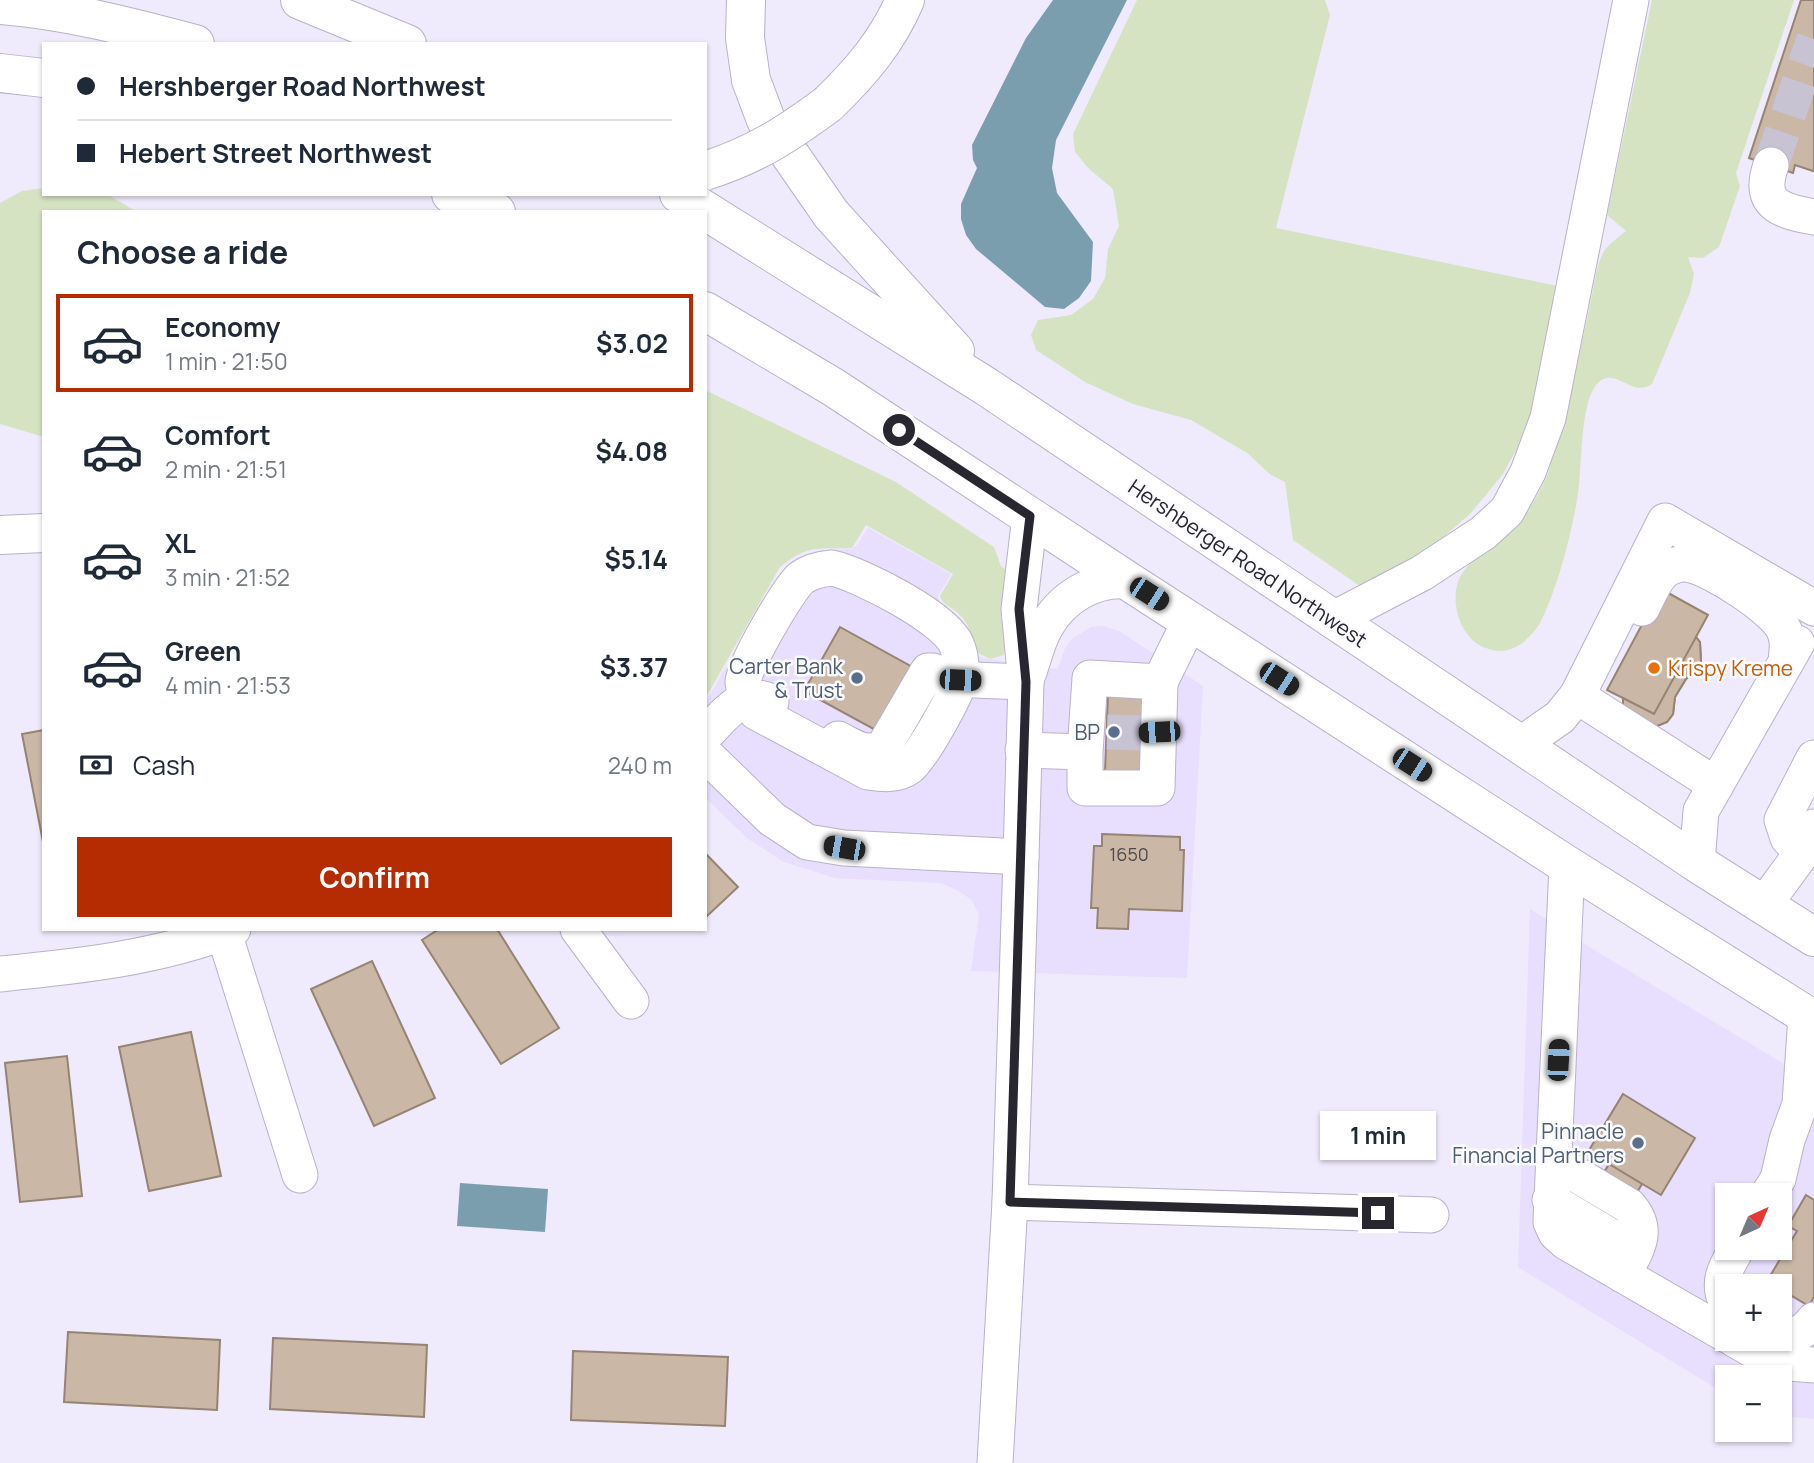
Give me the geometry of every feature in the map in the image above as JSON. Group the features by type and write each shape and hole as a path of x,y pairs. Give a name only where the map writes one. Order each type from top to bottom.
{"main road":[{"path":"300,0 402,42"},
{"path":"746,0 745,38 751,80 766,120 831,215 986,387"},
{"path":"707,170 744,158 776,141 828,104 857,76 881,46 905,0"},
{"path":"15,6 129,26 188,42"},
{"path":"0,73 42,78"},
{"path":"456,196 491,210"},
{"name":"Hershberger Road Northwest","path":"682,196 704,210"},
{"name":"Hershberger Road Northwest","path":"707,212 986,387 1697,863 1814,937"},
{"path":"707,312 833,387 1567,865 1810,1018"},
{"path":"0,535 42,533"}],"street":[{"path":"1332,620 1423,573 1483,533 1507,511 1528,472 1548,418 1631,0"},
{"path":"1771,165 1765,181 1767,192 1774,202 1786,212 1814,217"},
{"path":"995,1463 1010,1202 1026,682 1019,609 1030,516"},
{"path":"1520,745 1560,717 1579,692 1665,521 1814,611 1701,810 1697,863"},
{"path":"1579,692 1596,684 1606,674 1656,582 1665,569 1678,564 1705,570 1773,613 1784,628 1788,643 1786,662"},
{"path":"832,568 849,572 947,629 957,644 960,660 954,679 919,757 909,767 883,775 868,772 756,712 748,699 743,682 747,668 788,594 800,579 815,570 832,568"},
{"path":"1026,682 1046,625 1065,604 1087,588 1109,581 1128,581"},
{"path":"1160,682 1090,678 1093,738 1085,788 1157,788 1151,732 1160,682 1190,621"},
{"path":"707,734 737,703 748,699 765,699 862,752 873,753 883,748 928,671 954,679 1026,682"},
{"path":"1579,692 1716,785"},
{"path":"1023,750 1093,738"},
{"path":"707,756 772,819 807,842 844,848 1021,857"},
{"path":"1808,840 1788,838 1782,820 1814,758"},
{"path":"1763,906 1808,840 1802,818 1814,794"},
{"path":"1567,865 1551,1222 1556,1233 1566,1242 1629,1264 1715,1326"},
{"path":"0,974 102,964 179,947 229,931 300,1175"},
{"path":"579,931 631,1000"},
{"path":"1776,1183 1787,1140 1807,1105 1810,1018"},
{"path":"1551,1180 1629,1206 1636,1214 1640,1226 1640,1240 1629,1264"},
{"path":"1010,1202 1431,1215"},
{"path":"1792,1335 1808,1328 1814,1320"},
{"path":"1755,1351 1774,1362 1814,1365"}],"shaded area":[{"path":"868,528 951,574 938,596 940,603 960,617 976,653 982,658 1058,669 1065,648 1072,639 1091,627 1103,626 1119,631 1203,686 1187,978 971,971 979,915 972,900 959,891 941,883 835,878 784,862 747,838 707,799 707,700 777,577 793,560 805,554 822,550 852,549"},
{"path":"1530,909 1814,1082 1814,1419 1792,1417 1792,1365 1715,1365 1715,1388 1518,1267"}],"green space":[{"path":"1137,0 1325,0 1330,15 1276,228 1558,286 1528,428 1503,474 1471,513 1434,545 1399,568 1360,586 1293,540 1285,482 1271,475 1247,453 1191,420 1133,404 1085,382 1036,350 1031,335 1038,320 1071,315 1093,299 1105,278 1108,249 1119,226 1113,189 1089,169 1075,152 1073,134"},
{"path":"1652,0 1794,0 1736,173 1740,186 1719,247 1703,258 1688,257 1694,274 1690,293 1652,384 1637,387 1609,378 1596,385 1584,421 1578,494 1572,525 1559,576 1547,607 1537,627 1521,644 1508,650 1490,650 1476,643 1462,626 1456,604 1458,582 1474,559 1519,522 1534,502 1548,473 1570,394 1601,258 1607,247 1626,231 1607,215"},
{"path":"42,188 42,196 110,196 134,210 42,210 42,436 0,424 0,203 22,191"},
{"path":"707,391 896,482 994,547 1001,566 1010,573 1004,655 990,659 978,653 964,620 941,599 940,596 953,574 866,525 852,548 806,551 780,567 707,695"}],"water":[{"path":"1053,0 1127,0 1056,140 1052,168 1057,193 1093,242 1091,281 1079,298 1064,309 1045,307 976,249 966,235 961,219 961,204 977,168 973,160 972,145 1026,38"},
{"path":"460,1183 548,1189 545,1232 457,1226"}],"building":[{"path":"1801,0 1814,0 1814,169 1813,171 1795,165 1793,173 1749,158"},
{"path":"1661,589 1708,615 1696,637 1700,642 1701,662 1675,697 1673,714 1667,722 1652,728 1623,705 1623,698 1607,690"},
{"path":"840,627 914,668 879,732 804,691"},
{"path":"1696,637 1700,642 1701,662 1675,697 1673,714 1667,722 1652,728 1623,705 1623,698 1654,714"},
{"path":"1108,694 1146,695 1142,774 1105,772"},
{"path":"42,730 42,837 22,734"},
{"path":"1102,834 1180,837 1180,850 1184,850 1182,911 1129,909 1128,929 1097,928 1098,908 1091,908 1094,846 1102,846"},
{"path":"707,855 738,887 707,916"},
{"path":"436,931 498,931 559,1028 501,1064 422,940"},
{"path":"372,961 435,1098 374,1126 311,989"},
{"path":"191,1032 221,1176 149,1191 119,1047"},
{"path":"67,1056 82,1196 20,1202 5,1063"},
{"path":"1623,1094 1695,1138 1661,1195 1588,1152"},
{"path":"1609,1164 1642,1184 1615,1229 1582,1209"},
{"path":"1806,1195 1814,1200 1814,1297 1809,1306 1792,1296 1792,1274 1771,1274 1780,1260 1792,1260 1792,1239 1797,1231 1792,1228 1792,1219"},
{"path":"68,1332 220,1340 217,1410 64,1402"},
{"path":"273,1338 427,1345 424,1417 270,1409"},
{"path":"573,1351 728,1357 725,1426 571,1420"}],"tunnel":[{"path":"1771,165 1814,39"},
{"path":"1107,732 1144,733"}],"place":[{"name":"Krispy Kreme","path":"1654,668"},
{"name":"Carter Bank & Trust","path":"857,678"},
{"name":"BP","path":"1114,732"},
{"name":"Pinnacle Financial Partners","path":"1638,1143"}],"route":[{"path":"899,430 1030,516 1019,609 1026,682 1010,1202 1378,1213"}]}
